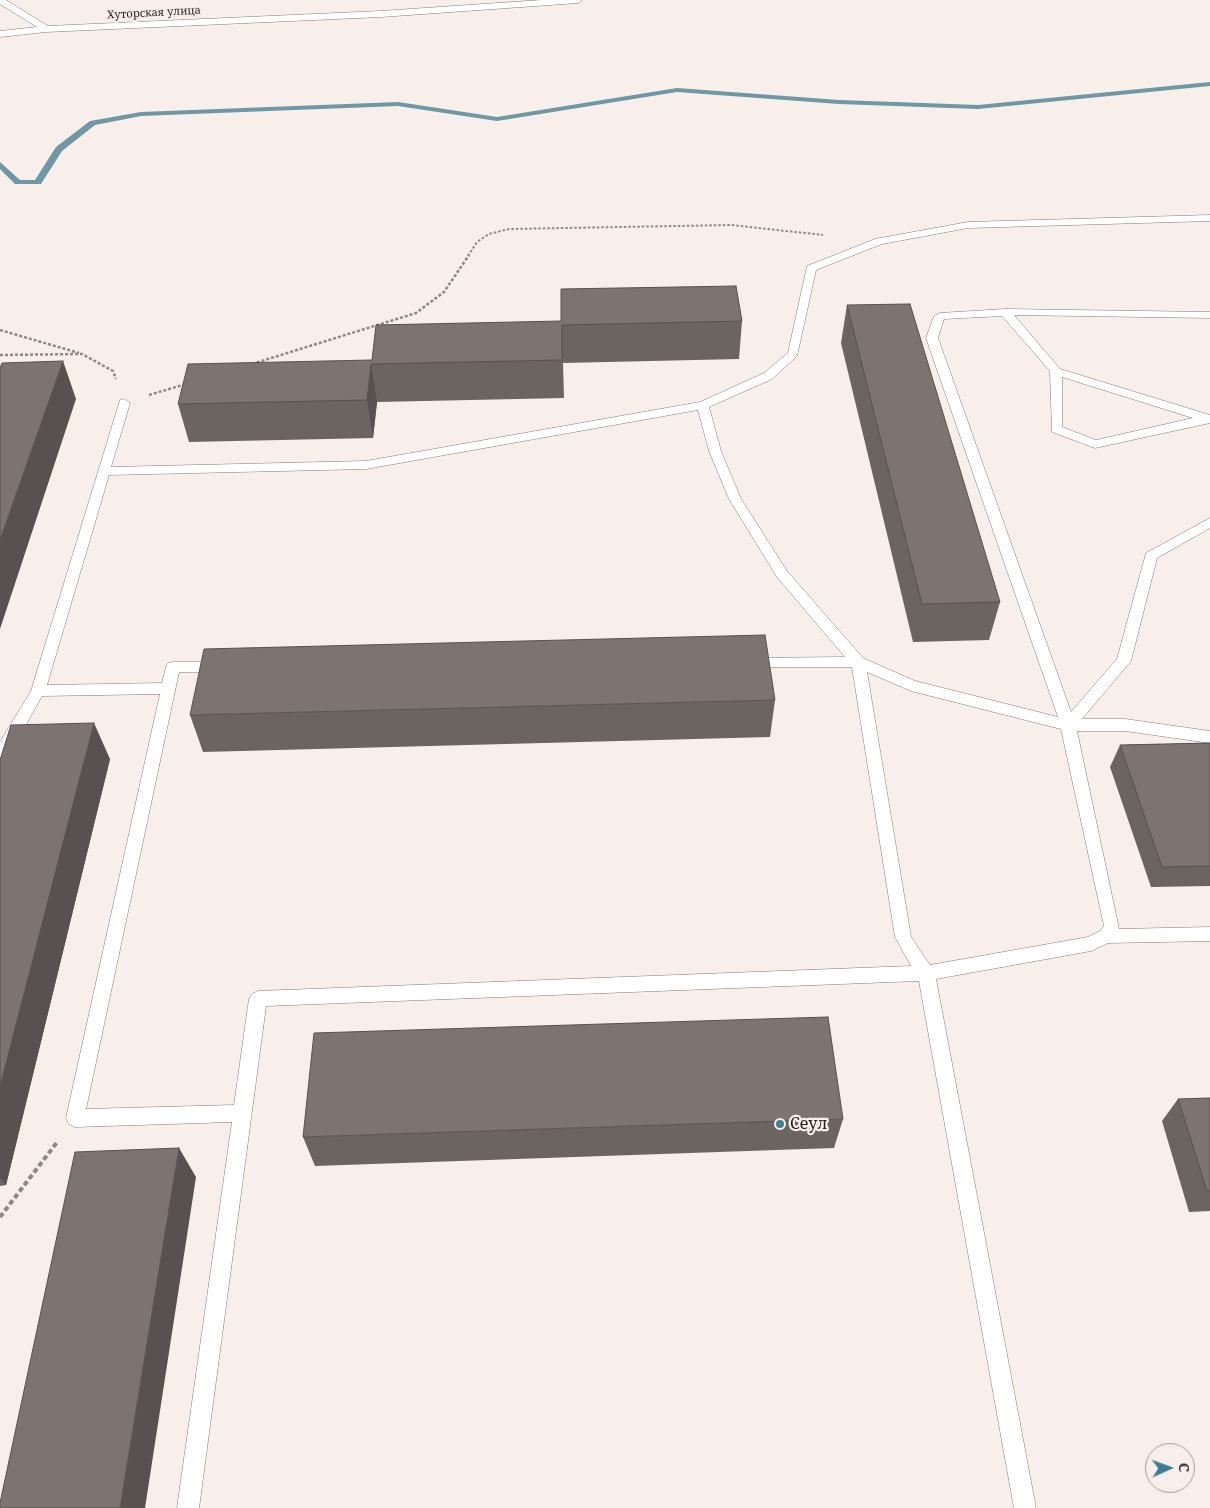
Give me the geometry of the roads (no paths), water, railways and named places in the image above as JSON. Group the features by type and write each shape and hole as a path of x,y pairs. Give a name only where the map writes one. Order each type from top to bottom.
{"lane":[{"path":"0,0 46,29"},
{"name":"Хуторская улица","path":"0,34 46,29 381,14 578,0"},
{"path":"103,471 366,465 703,405 768,376 793,354 811,268 879,241 968,225 1210,218"},
{"path":"1106,936 1112,927 1068,725 932,338 940,316 1005,312 1210,315"},
{"path":"1005,312 1056,372 1208,419"},
{"path":"1056,372 1056,429 1095,444 1208,419"},
{"path":"0,753 14,735 38,691 124,403"},
{"path":"703,405 715,451 735,499 782,574 858,662 911,686 1068,725 1126,725 1210,737"},
{"path":"1068,725 1124,661 1151,556 1210,522"},
{"path":"739,663 858,662"},
{"path":"858,662 903,937 910,952 926,973 1025,1508"},
{"path":"233,666 173,667 75,1118 242,1113"},
{"path":"38,691 169,688"},
{"path":"188,1508 258,999 926,973 1091,944 1106,936 1210,934"}],"waterway":[{"path":"0,164 18,182 38,182 59,149 93,123 141,114 398,104 497,119 677,90 839,102 978,107 1210,84"}],"place":[{"name":"Сеул","path":"780,1124"}]}
